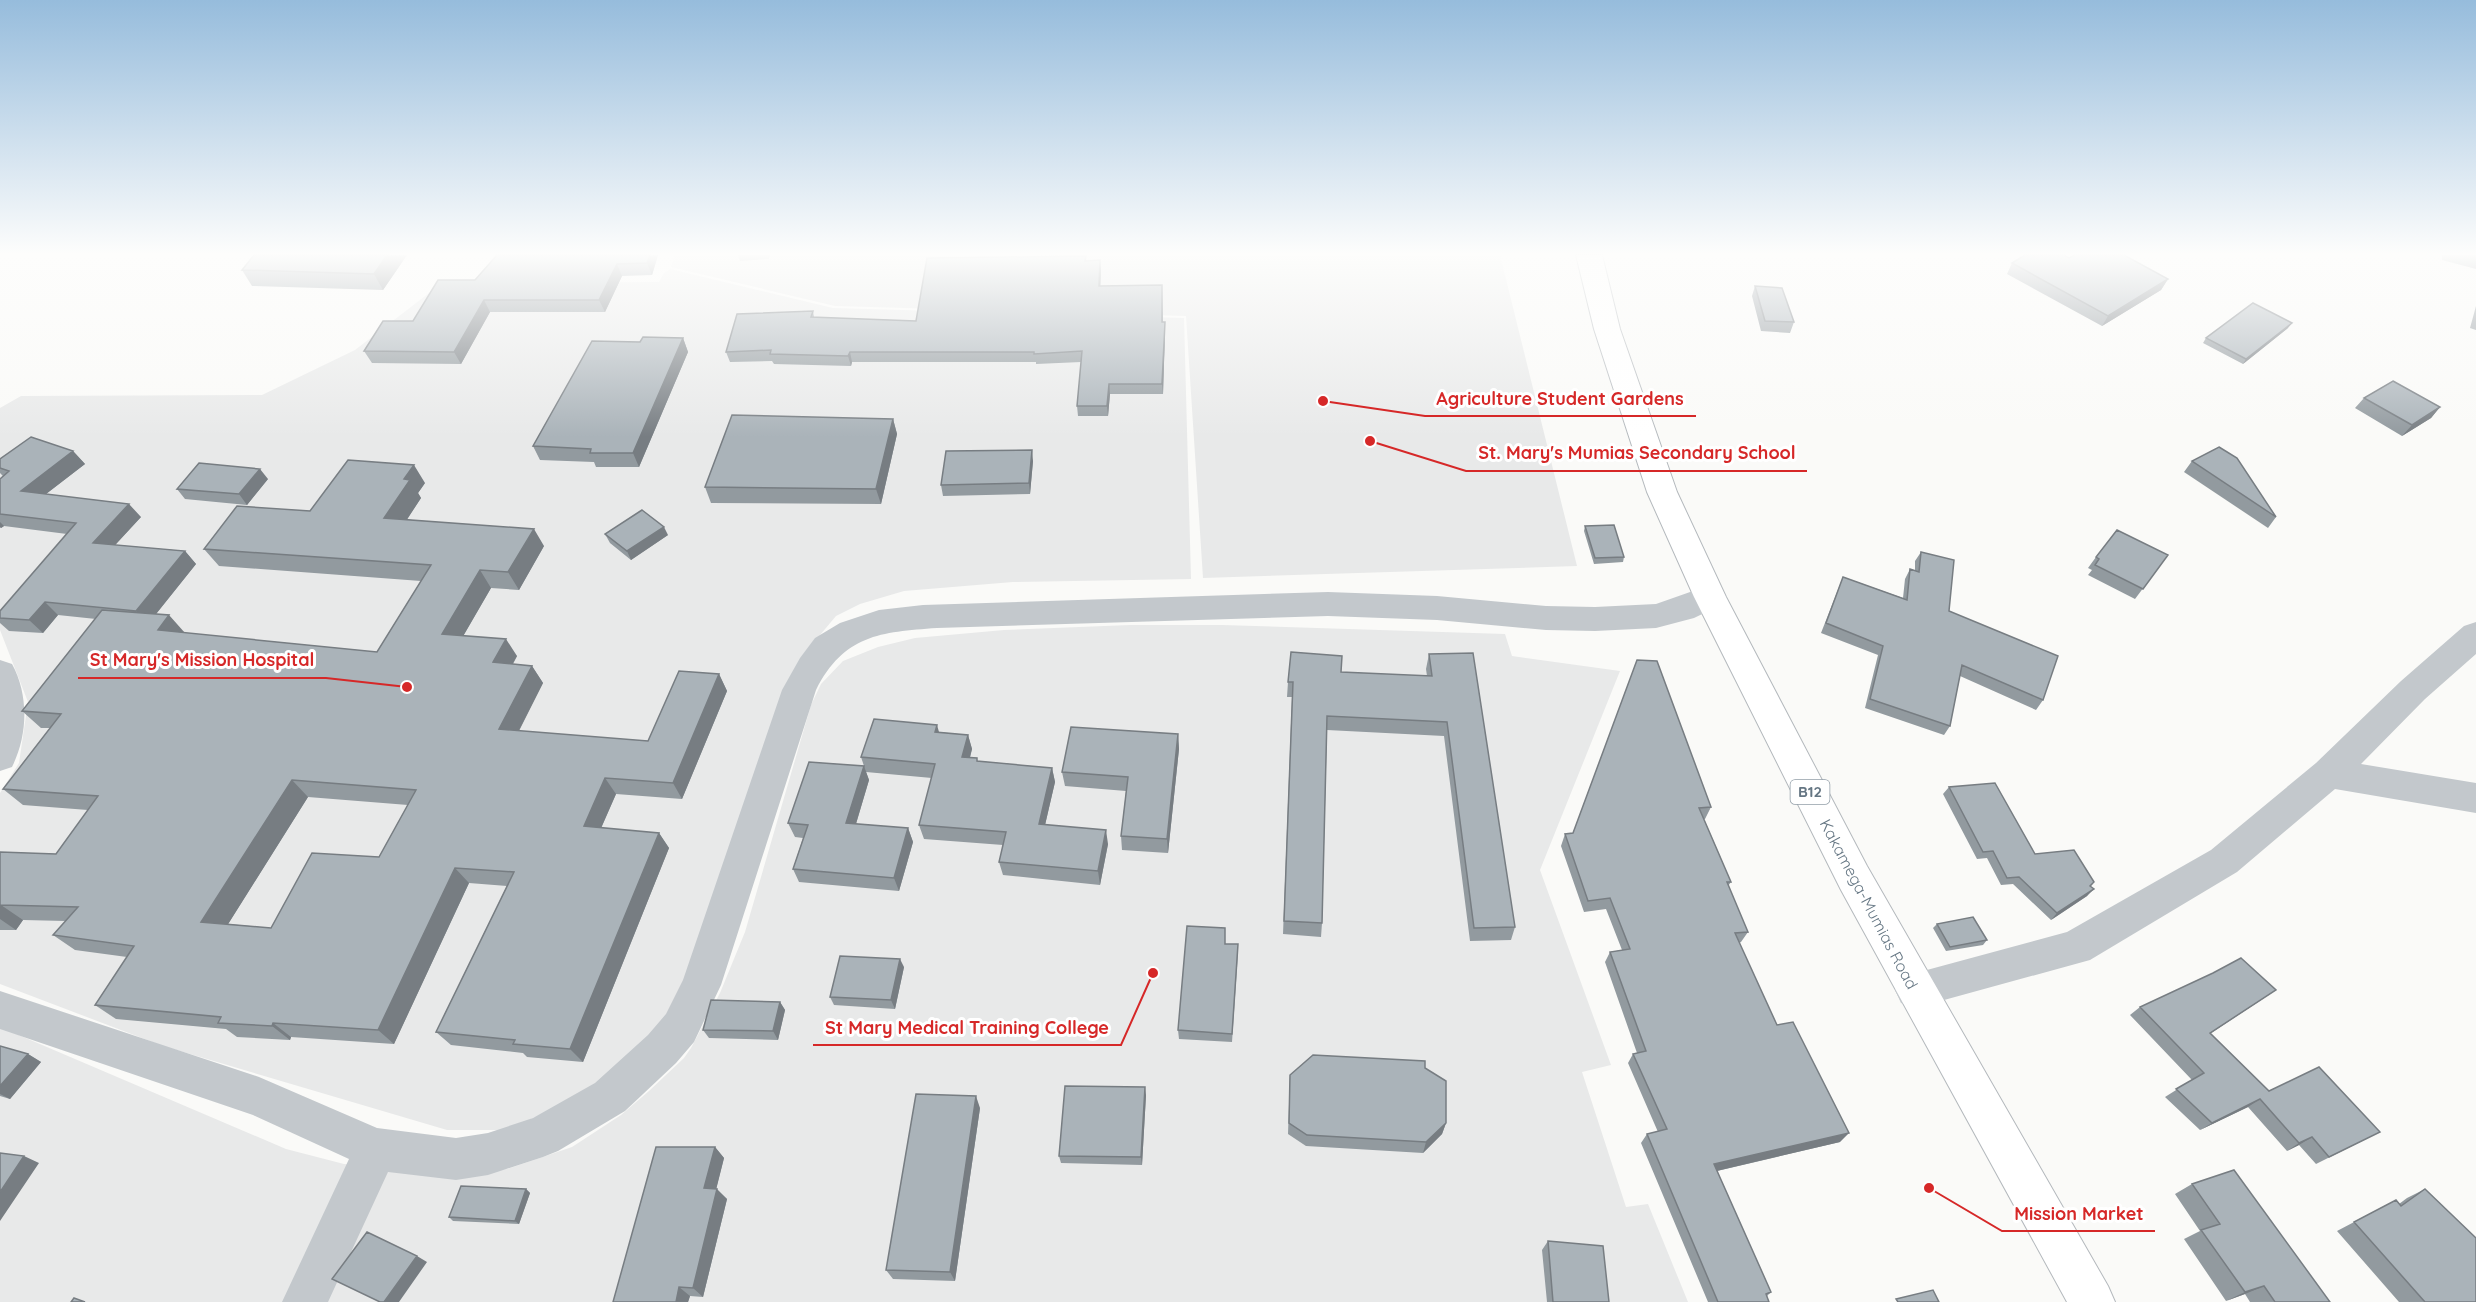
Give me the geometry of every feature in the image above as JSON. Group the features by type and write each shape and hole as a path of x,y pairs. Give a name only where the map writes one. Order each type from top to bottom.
{"highway":[{"name":"Kakamega-Mumias Road","path":"1604,316 1662,492 1710,597 1854,878 2092,1302"}],"street":[{"path":"0,1010 259,1097 376,1149 456,1159 488,1154 543,1136 610,1097 657,1055 680,1028 701,985 799,690 812,666 826,648 861,630 901,618 1328,604 1437,608 1546,618 1646,617 1683,609 1710,597"},
{"path":"1915,990 2076,947 2224,861 2329,772 2414,690 2476,635"},
{"path":"0,673 7,710 6,733 0,757"},
{"path":"2329,772 2476,798"},
{"path":"305,1302 376,1149"}],"shaded area":[{"path":"399,316 1105,316 1184,318 1191,579 1013,582 904,591 860,604 836,616 815,641 671,1022 609,1083 507,1130 447,1130 163,1046 0,984 0,793 19,763 28,702 0,630 0,408 21,396 262,395 355,350"},
{"path":"1178,316 1515,316 1577,566 1203,578 1186,316"},
{"path":"1130,625 1222,625 1505,634 1512,656 1620,671 1540,870 1611,1065 1582,1072 1626,1207 1648,1204 1688,1302 0,1302 0,1027 286,1149 344,1164 458,1174 507,1169 572,1147 621,1115 684,1058 691,1048 720,993 745,932 811,705 821,684 843,661 878,647 915,638 1004,630"}],"building":[{"path":"416,316 475,316 454,352 364,351 383,321 413,321"},
{"path":"736,316 811,316 916,321 917,316 1162,316 1162,322 1165,322 1162,384 1109,384 1107,406 1077,406 1082,351 1034,354 1034,352 850,352 848,356 770,354 771,350 726,352"},
{"path":"1764,316 1792,316 1794,322 1765,321"},
{"path":"2236,316 2278,316 2292,323 2246,359 2206,338"},
{"path":"643,337 683,338 633,453 590,453 591,449 533,446 592,341 640,342"},
{"path":"2393,381 2440,407 2412,425 2364,398"},
{"path":"732,415 893,419 876,489 705,487"},
{"path":"31,437 73,451 21,491 129,504 93,543 185,551 136,611 45,602 29,620 0,618 0,611 76,523 0,514 0,479 9,471 0,468 0,459"},
{"path":"2219,447 2237,458 2276,517 2192,461"},
{"path":"1032,450 1029,483 941,485 946,451"},
{"path":"348,460 414,465 404,479 410,480 384,518 534,529 508,572 480,570 442,634 506,639 493,662 532,666 499,729 648,741 679,671 719,674 673,783 605,778 584,826 659,833 570,1049 513,1044 515,1040 436,1032 514,872 455,868 378,1030 273,1023 272,1026 218,1023 221,1017 95,1005 134,946 53,935 78,907 1,905 0,907 0,852 56,854 98,796 3,789 61,714 22,711 102,610 169,615 158,630 377,652 431,565 204,549 237,506 310,511","holes":["292,780 416,790 379,857 312,853 271,928 201,922"]},
{"path":"199,463 260,469 239,494 177,489"},
{"path":"642,510 664,527 627,551 605,534"},
{"path":"1614,525 1624,557 1595,558 1585,526"},
{"path":"2117,530 2168,555 2143,589 2095,565 2099,559 2096,557"},
{"path":"1921,552 1954,560 1949,611 2058,656 2043,700 1962,665 1950,726 1870,699 1883,646 1826,623 1843,577 1907,600 1910,569 1919,572"},
{"path":"1291,652 1342,656 1341,672 1432,676 1429,654 1473,653 1515,927 1474,928 1447,722 1327,716 1322,923 1284,921 1293,682 1288,682"},
{"path":"1637,660 1657,661 1711,807 1699,808 1731,882 1727,882 1748,932 1735,933 1777,1025 1793,1022 1849,1133 1714,1164 1771,1292 1766,1294 1769,1302 1718,1302 1647,1134 1667,1129 1633,1054 1646,1051 1610,952 1630,949 1610,898 1588,901 1565,834 1573,833"},
{"path":"874,719 937,725 935,732 968,735 962,757 977,758 977,761 1052,768 1039,824 1106,830 1098,871 999,862 1006,832 919,825 935,764 861,757"},
{"path":"1071,727 1178,734 1167,839 1121,836 1128,777 1062,772"},
{"path":"809,762 864,766 846,823 908,828 894,878 793,869 808,825 788,823"},
{"path":"1995,783 2035,854 2074,850 2094,882 2090,886 2094,889 2057,913 2019,877 2007,878 1993,851 1983,852 1949,787"},
{"path":"1973,917 1987,940 1950,947 1937,924"},
{"path":"1187,926 1225,928 1225,944 1238,944 1232,1034 1178,1030"},
{"path":"840,956 900,959 891,1000 830,997"},
{"path":"2241,958 2276,990 2210,1033 2269,1091 2319,1067 2380,1132 2329,1157 2312,1137 2299,1143 2260,1099 2212,1123 2176,1089 2204,1073 2140,1007"},
{"path":"711,1000 780,1002 773,1031 703,1030"},
{"path":"0,1046 28,1054 0,1086"},
{"path":"1313,1055 1425,1061 1425,1068 1446,1081 1446,1123 1426,1142 1307,1135 1289,1123 1290,1075"},
{"path":"1065,1086 1145,1087 1141,1157 1059,1156"},
{"path":"916,1094 976,1096 950,1272 886,1270"},
{"path":"656,1147 715,1147 704,1188 717,1189 693,1288 679,1287 676,1302 613,1302"},
{"path":"0,1153 24,1156 0,1192"},
{"path":"2234,1170 2330,1302 2275,1302 2264,1286 2245,1292 2201,1230 2220,1224 2192,1184"},
{"path":"461,1186 526,1189 515,1221 449,1217"},
{"path":"2425,1189 2476,1238 2476,1302 2425,1302 2354,1222 2396,1200 2401,1206"},
{"path":"367,1232 417,1256 384,1302 332,1279"},
{"path":"1548,1241 1603,1246 1609,1302 1553,1302"},
{"path":"1933,1290 1939,1302 1898,1302 1896,1299"},
{"path":"74,1298 85,1302 71,1302"}],"place":[{"name":"Agriculture Student Gardens","path":"1323,401"},
{"name":"St. Mary's Mumias Secondary School","path":"1370,441"},
{"name":"St Mary's Mission Hospital","path":"407,687"},
{"name":"St Mary Medical Training College","path":"1153,973"},
{"name":"Mission Market","path":"1929,1188"}]}
